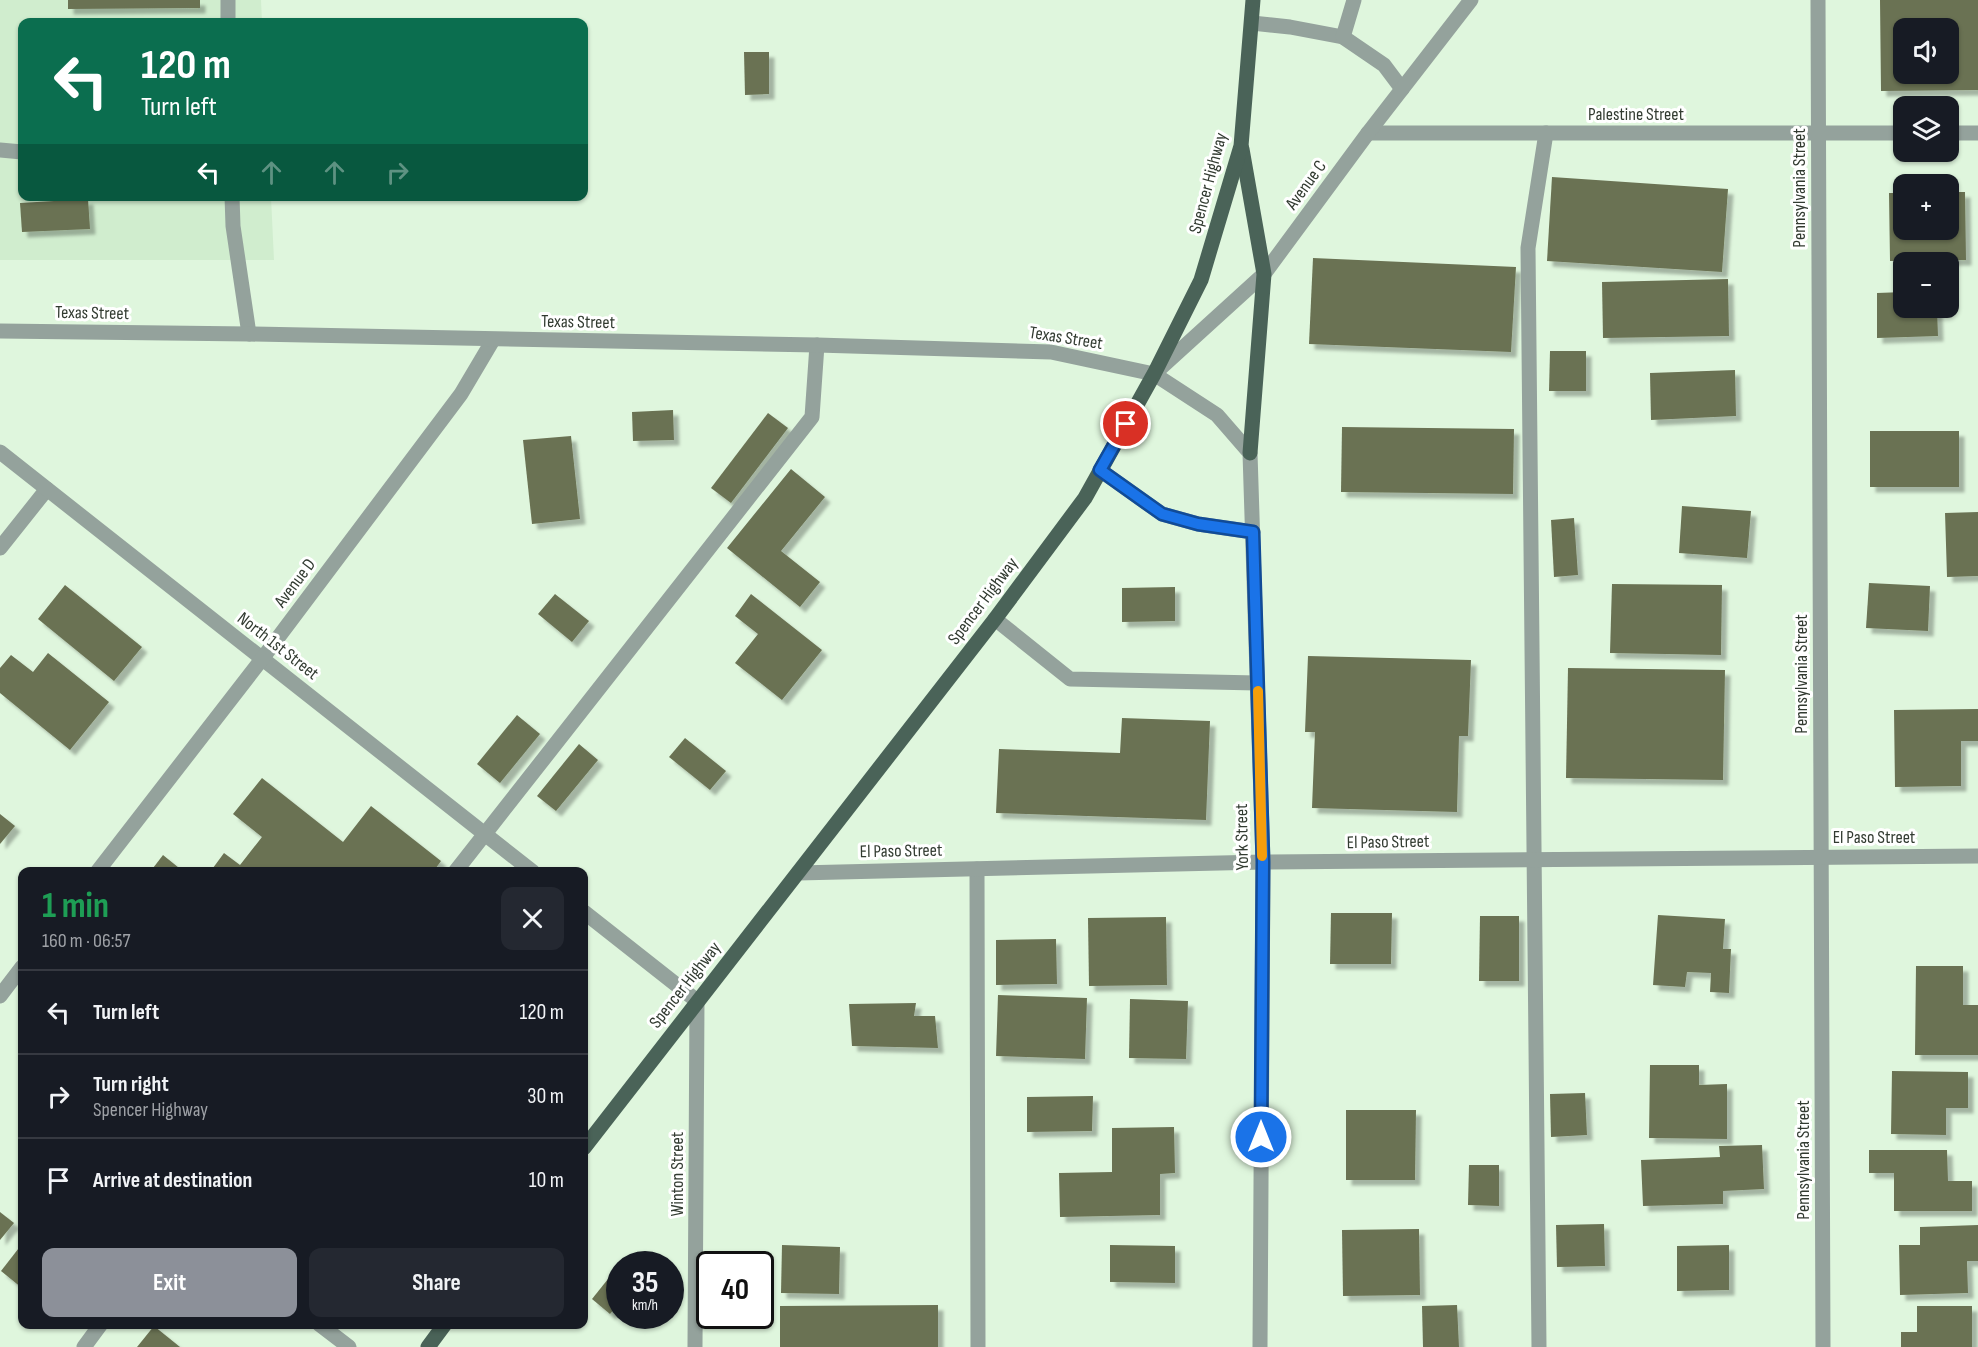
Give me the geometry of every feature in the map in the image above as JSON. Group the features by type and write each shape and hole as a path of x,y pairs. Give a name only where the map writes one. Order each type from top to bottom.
{"main road":[{"name":"Spencer Highway","path":"588,1143 995,619 1085,498 1154,374 1201,280 1241,146 1253,0"},
{"path":"1241,146 1264,274 1250,453"},
{"path":"428,1347 441,1329"}],"street":[{"path":"228,0 228,18"},
{"path":"1343,37 1354,0"},
{"name":"Avenue C","path":"1154,374 1264,274 1368,133 1471,0"},
{"name":"Pennsylvania Street","path":"1818,0 1823,1347"},
{"path":"1251,23 1290,27 1343,37 1384,65 1402,89"},
{"name":"Palestine Street","path":"1368,133 1893,133"},
{"path":"1539,1347 1528,248 1546,133"},
{"path":"1959,133 1978,133"},
{"path":"0,150 18,152"},
{"path":"232,201 233,226 249,334"},
{"name":"Texas Street","path":"0,331 817,345 1051,352 1154,374"},
{"name":"Avenue D","path":"101,867 262,659 461,394 493,340"},
{"path":"460,867 812,417 817,345"},
{"path":"1154,374 1216,415 1250,453"},
{"name":"North 1st Street","path":"0,452 526,867"},
{"name":"York Street","path":"1250,453 1263,862 1260,1347"},
{"path":"1100,470 1162,514 1198,524 1253,532"},
{"path":"0,548 47,489"},
{"path":"995,619 1070,679 1257,683"},
{"name":"El Paso Street","path":"798,873 1263,862 1978,856"},
{"path":"977,869 978,1347"},
{"path":"588,915 698,1001"},
{"path":"0,996 18,972"},
{"name":"Winton Street","path":"695,1347 698,1001"},
{"path":"84,1347 97,1329"},
{"path":"326,1329 349,1347"}],"shaded area":[{"path":"0,0 261,0 262,18 18,18 18,201 271,201 274,260 0,260"}],"building":[{"path":"68,0 200,0 200,8 68,9"},
{"path":"1880,0 1978,0 1978,90 1881,91"},
{"path":"744,52 769,52 769,94 745,95"},
{"path":"1552,177 1728,189 1722,272 1547,261"},
{"path":"1959,192 1965,192 1966,260 1959,260 1959,252 1893,252 1893,261 1890,261 1889,193 1893,193 1893,240 1959,240"},
{"path":"88,201 90,229 22,232 20,203"},
{"path":"1313,258 1516,267 1511,352 1309,344"},
{"path":"1728,279 1729,336 1603,338 1602,282"},
{"path":"1893,292 1893,318 1937,318 1938,336 1877,338 1877,293"},
{"path":"1550,351 1586,351 1586,391 1549,391"},
{"path":"1735,370 1736,416 1651,420 1650,373"},
{"path":"673,410 674,440 633,441 632,412"},
{"path":"768,413 788,428 731,503 711,488"},
{"path":"1342,427 1514,429 1513,494 1341,492"},
{"path":"1870,431 1959,431 1959,487 1870,487"},
{"path":"571,436 580,519 532,524 523,440"},
{"path":"791,469 825,497 781,551 820,582 800,607 727,548"},
{"path":"1682,506 1751,511 1747,558 1679,553"},
{"path":"1978,512 1978,576 1947,577 1945,513"},
{"path":"1574,518 1578,575 1554,577 1551,520"},
{"path":"1869,583 1930,586 1928,631 1866,628"},
{"path":"1612,584 1722,585 1721,655 1610,653"},
{"path":"65,585 142,647 114,681 38,619"},
{"path":"1175,587 1175,621 1122,622 1122,588"},
{"path":"555,594 589,621 572,642 538,614"},
{"path":"751,594 822,650 782,700 735,663 758,634 735,616"},
{"path":"48,653 109,702 70,750 0,693 0,668 11,655 33,672"},
{"path":"1308,656 1471,660 1468,736 1459,736 1457,812 1312,808 1315,732 1305,732"},
{"path":"1568,668 1725,670 1723,780 1566,778"},
{"path":"1978,709 1978,741 1961,741 1961,786 1895,787 1894,710"},
{"path":"517,715 540,734 500,783 477,764"},
{"path":"1122,718 1210,721 1206,820 996,813 999,749 1120,753"},
{"path":"685,738 726,771 710,790 669,757"},
{"path":"579,744 598,760 556,811 537,796"},
{"path":"262,778 343,842 371,806 441,861 437,867 214,867 224,853 240,865 262,837 233,814"},
{"path":"0,814 15,826 0,844"},
{"path":"163,855 178,867 154,867"},
{"path":"1331,913 1392,913 1391,964 1330,964"},
{"path":"1658,915 1725,919 1723,949 1731,949 1729,993 1710,992 1711,973 1687,972 1685,987 1653,985"},
{"path":"1480,916 1519,916 1519,981 1479,981"},
{"path":"1166,917 1167,985 1089,986 1088,918"},
{"path":"1056,939 1057,984 996,985 996,940"},
{"path":"1916,966 1963,966 1963,1005 1978,1005 1978,1055 1915,1055"},
{"path":"998,995 1087,998 1085,1059 996,1056"},
{"path":"1130,999 1188,1001 1186,1059 1129,1058"},
{"path":"916,1003 914,1016 935,1016 938,1048 852,1046 849,1004"},
{"path":"1650,1065 1699,1065 1699,1085 1727,1084 1727,1139 1649,1138"},
{"path":"1892,1071 1968,1072 1968,1108 1946,1108 1946,1135 1891,1134"},
{"path":"1585,1093 1587,1135 1551,1137 1550,1094"},
{"path":"1093,1096 1092,1131 1027,1132 1027,1097"},
{"path":"1346,1110 1416,1110 1415,1180 1346,1180"},
{"path":"1174,1127 1175,1173 1160,1174 1160,1215 1060,1217 1059,1173 1112,1172 1112,1128"},
{"path":"1762,1145 1764,1189 1723,1191 1723,1204 1643,1206 1641,1160 1720,1157 1719,1146"},
{"path":"1869,1150 1947,1150 1948,1181 1972,1181 1972,1211 1894,1211 1894,1173 1869,1173"},
{"path":"1469,1165 1499,1165 1499,1206 1468,1205"},
{"path":"0,1212 14,1223 0,1240"},
{"path":"1604,1224 1605,1266 1557,1267 1556,1225"},
{"path":"1978,1225 1978,1261 1967,1261 1968,1293 1900,1295 1899,1245 1920,1245 1920,1227"},
{"path":"1419,1229 1420,1295 1343,1296 1342,1230"},
{"path":"782,1245 840,1247 839,1294 781,1293"},
{"path":"1110,1245 1175,1246 1175,1283 1110,1282"},
{"path":"1729,1245 1729,1290 1677,1291 1677,1246"},
{"path":"18,1249 18,1285 1,1271"},
{"path":"606,1282 606,1311 592,1299"},
{"path":"938,1305 938,1347 780,1347 780,1306"},
{"path":"1457,1305 1459,1347 1423,1347 1422,1306"},
{"path":"1917,1306 1972,1306 1972,1347 1901,1347 1901,1332 1917,1332"},
{"path":"152,1329 158,1329 180,1347 137,1347"}],"slow traffic":[{"path":"1258,691 1262,856"}],"route":[{"path":"1126,424 1100,470 1162,514 1198,524 1253,532 1263,862 1261,1137"}]}
